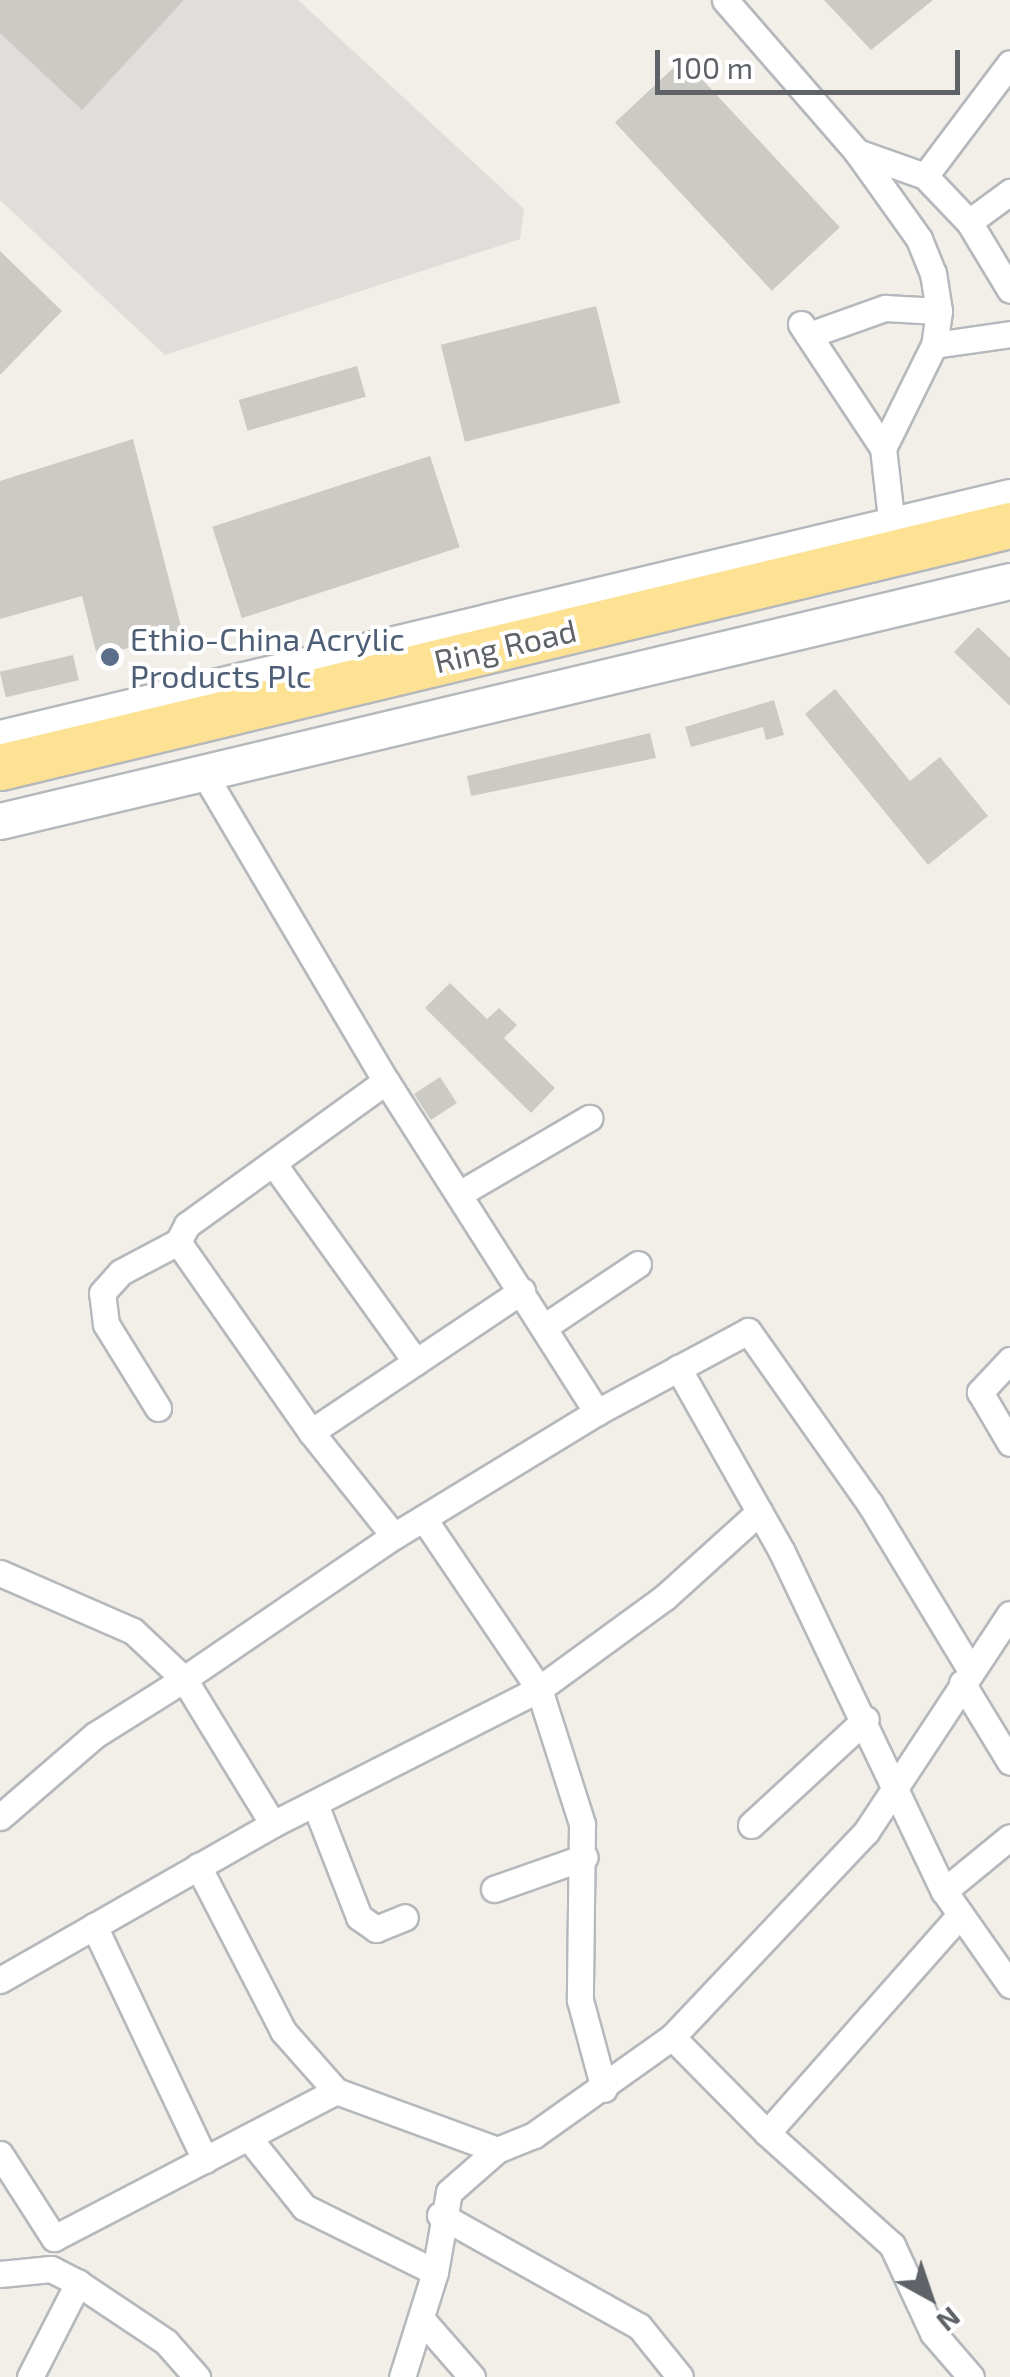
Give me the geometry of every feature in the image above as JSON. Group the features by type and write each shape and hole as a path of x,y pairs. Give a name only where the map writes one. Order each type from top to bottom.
{"highway":[{"name":"Ring Road","path":"0,767 1010,525"},
{"name":"Ring Road","path":"0,794 1005,581"}],"street":[{"path":"726,0 857,152 919,239 939,310 934,345 883,448"},
{"path":"925,176 1010,63"},
{"path":"857,152 925,176 969,222 1010,290"},
{"path":"969,222 1010,192"},
{"path":"892,526 883,448 805,330 885,308 939,310"},
{"path":"934,345 1010,334"},
{"path":"0,738 1010,497"},
{"path":"0,821 206,777 1005,581"},
{"path":"206,777 386,1081 598,1412"},
{"path":"158,1408 106,1324 102,1293 122,1272 178,1242 187,1225 386,1081"},
{"path":"460,1194 589,1118"},
{"path":"273,1163 416,1362"},
{"path":"178,1242 311,1432 394,1536"},
{"path":"544,1327 638,1264"},
{"path":"311,1432 522,1291"},
{"path":"0,1817 95,1735 394,1536 598,1412 751,1332 870,1504 1010,1762"},
{"path":"1010,1360 980,1392 1010,1442"},
{"path":"678,1368 759,1512 866,1719 944,1891 1010,1986"},
{"path":"0,1980 272,1824 539,1689 654,1606 759,1512"},
{"path":"424,1518 539,1689 582,1824 585,1857 580,2000 604,2089"},
{"path":"0,1574 133,1630 184,1678 272,1824"},
{"path":"402,2377 424,2322 435,2272 440,2215 461,2177 497,2150 534,2135 604,2089 672,2037 866,1832 1010,1614"},
{"path":"750,1825 866,1719"},
{"path":"315,1804 359,1917 376,1930 405,1917"},
{"path":"944,1891 1010,1837"},
{"path":"494,1889 585,1857"},
{"path":"198,1866 284,2032 336,2091 497,2150"},
{"path":"766,2133 960,1915"},
{"path":"94,1926 205,2160"},
{"path":"672,2037 766,2133 892,2244 933,2333 970,2377"},
{"path":"54,2238 336,2091"},
{"path":"248,2137 304,2207 435,2272"},
{"path":"0,2154 54,2238 51,2269"},
{"path":"440,2215 639,2326 680,2377"},
{"path":"0,2274 51,2269 78,2283 166,2342 197,2377"},
{"path":"30,2377 78,2283"},
{"path":"424,2322 472,2377"}],"shaded area":[{"path":"0,0 298,0 524,209 520,239 165,355 0,200"}],"building":[{"path":"0,0 184,0 82,110 0,33"},
{"path":"824,0 933,0 871,50"},
{"path":"683,59 840,227 772,291 615,122"},
{"path":"0,251 62,311 0,375"},
{"path":"596,306 620,403 465,442 441,345"},
{"path":"357,366 366,397 248,431 239,400"},
{"path":"133,439 183,634 97,656 82,596 0,619 0,481"},
{"path":"430,456 460,547 242,618 212,527"},
{"path":"978,627 1010,658 1010,706 954,652"},
{"path":"73,655 79,680 6,697 0,672"},
{"path":"835,689 910,781 940,757 988,816 928,865 805,714"},
{"path":"774,700 784,735 766,740 763,727 691,747 685,727"},
{"path":"650,733 656,758 471,796 467,776"},
{"path":"450,983 487,1019 499,1008 517,1025 504,1038 555,1088 531,1113 425,1008"},
{"path":"440,1077 457,1103 431,1120 414,1094"}],"place":[{"name":"Ethio-China Acrylic Products Plc","path":"110,657"}]}
